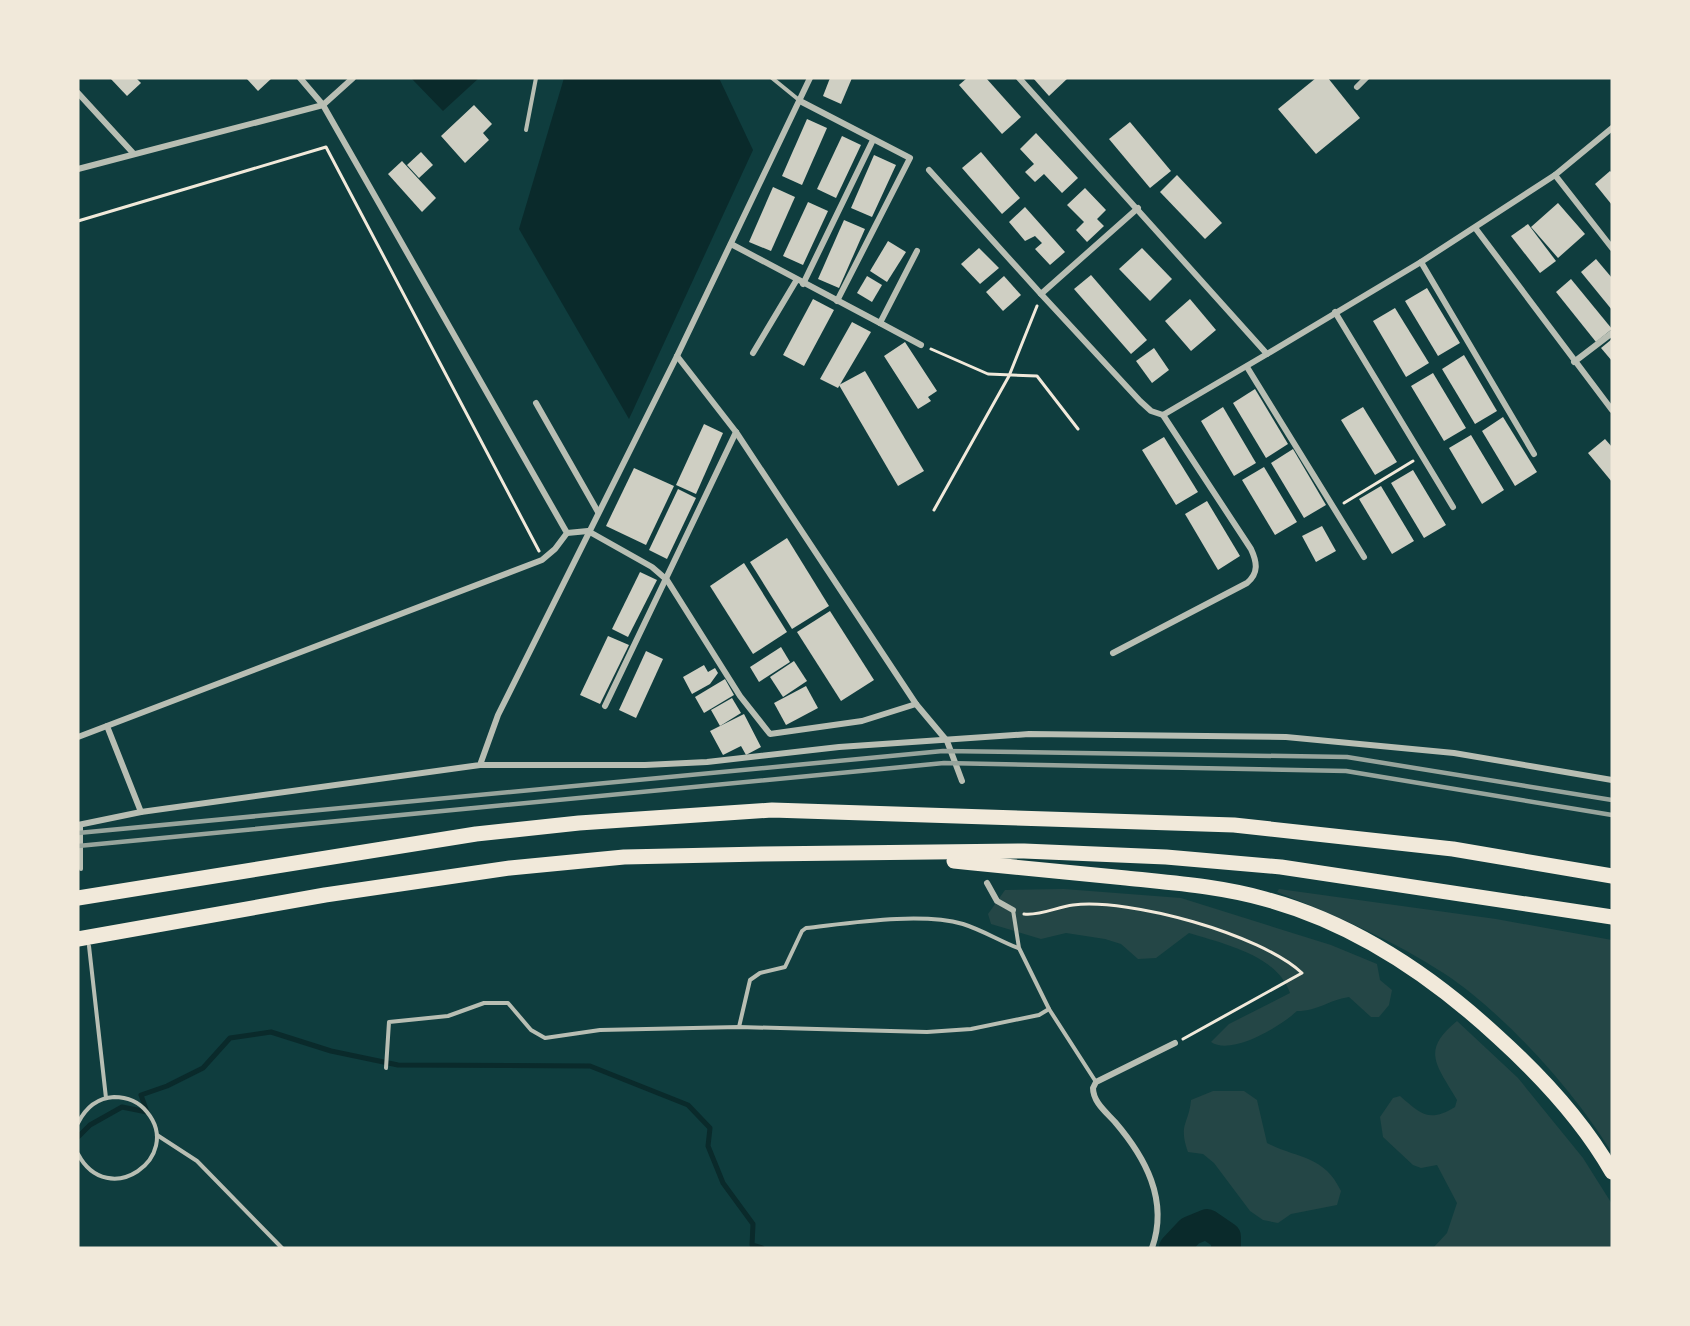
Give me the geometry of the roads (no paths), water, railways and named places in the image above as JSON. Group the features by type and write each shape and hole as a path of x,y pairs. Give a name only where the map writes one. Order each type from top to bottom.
{"highway":[{"path":"78,898 476,834 579,823 772,810 1234,825 1453,849 1612,876"},
{"path":"83,943 325,895 510,868 624,857 1024,851 1166,857 1281,867 1612,916"},
{"path":"887,854 1215,887 1266,899 1318,917 1362,938 1433,981 1461,1003 1545,1083 1590,1139 1612,1172"}],"street":[{"path":"300,78 323,105 567,533"},
{"path":"78,169 323,105 353,78"},
{"path":"480,765 498,715 677,356 810,78"},
{"path":"1019,78 1267,354"},
{"path":"1357,87 1366,78"},
{"path":"78,93 133,153"},
{"path":"800,101 910,158 837,302"},
{"path":"1163,415 1476,229 1555,175 1612,128"},
{"path":"803,284 873,140"},
{"path":"929,170 1140,401 1151,411 1163,415 1251,549 1256,561 1256,572 1247,584 1113,653"},
{"path":"1555,175 1612,248"},
{"path":"1041,294 1138,208"},
{"path":"1476,229 1612,410"},
{"path":"731,244 921,345"},
{"path":"880,322 917,251"},
{"path":"1421,262 1534,454"},
{"path":"753,353 796,280"},
{"path":"1335,312 1453,507"},
{"path":"1574,362 1612,333"},
{"path":"677,356 736,432 916,704 946,741 962,781"},
{"path":"1247,367 1364,557"},
{"path":"536,403 598,512"},
{"path":"605,706 736,432"},
{"path":"78,737 542,560 555,549 567,533 588,531 652,567 667,580 740,696 770,734 862,721 916,704"},
{"path":"107,726 141,812"},
{"path":"79,825 141,812 480,765 645,765 707,762 839,747 1029,734 1286,737 1454,753 1612,780"},
{"path":"987,883 997,901 1013,910"},
{"path":"1152,1248 1159,1217 1158,1198 1141,1156 1093,1094 1096,1082 1175,1043"}],"lane":[{"path":"526,130 536,78"},
{"path":"772,78 800,101"},
{"path":"79,825 81,869"},
{"path":"1013,910 1019,948 1049,1009 1096,1082"},
{"path":"739,1027 750,980 760,974 785,967 801,931 806,928 930,919 964,925 1019,948"},
{"path":"83,943 106,1098"},
{"path":"386,1068 389,1022 448,1016 496,1002 508,1003 531,1030 545,1038 600,1030 739,1027 927,1032 971,1029 1039,1015 1049,1009"},
{"path":"78,1123 88,1108 106,1098 116,1097 136,1102 150,1116 156,1136 153,1156 147,1164 130,1176 110,1179 91,1171 78,1154"},
{"path":"156,1136 197,1161 282,1248"},
{"path":"78,1170 84,1164"}],"waterway":[{"path":"78,1137 90,1125 122,1107 147,1112 141,1095 167,1086 203,1068 230,1038 271,1032 331,1051 398,1065 590,1066 688,1105 710,1128 708,1146 723,1183 753,1224 752,1245 762,1248"},
{"path":"1174,1248 1190,1231 1207,1224 1226,1237 1226,1248"}],"railway":[{"path":"78,833 943,751 1347,757 1612,800"},
{"path":"78,846 944,763 1346,771 1612,815"}]}
